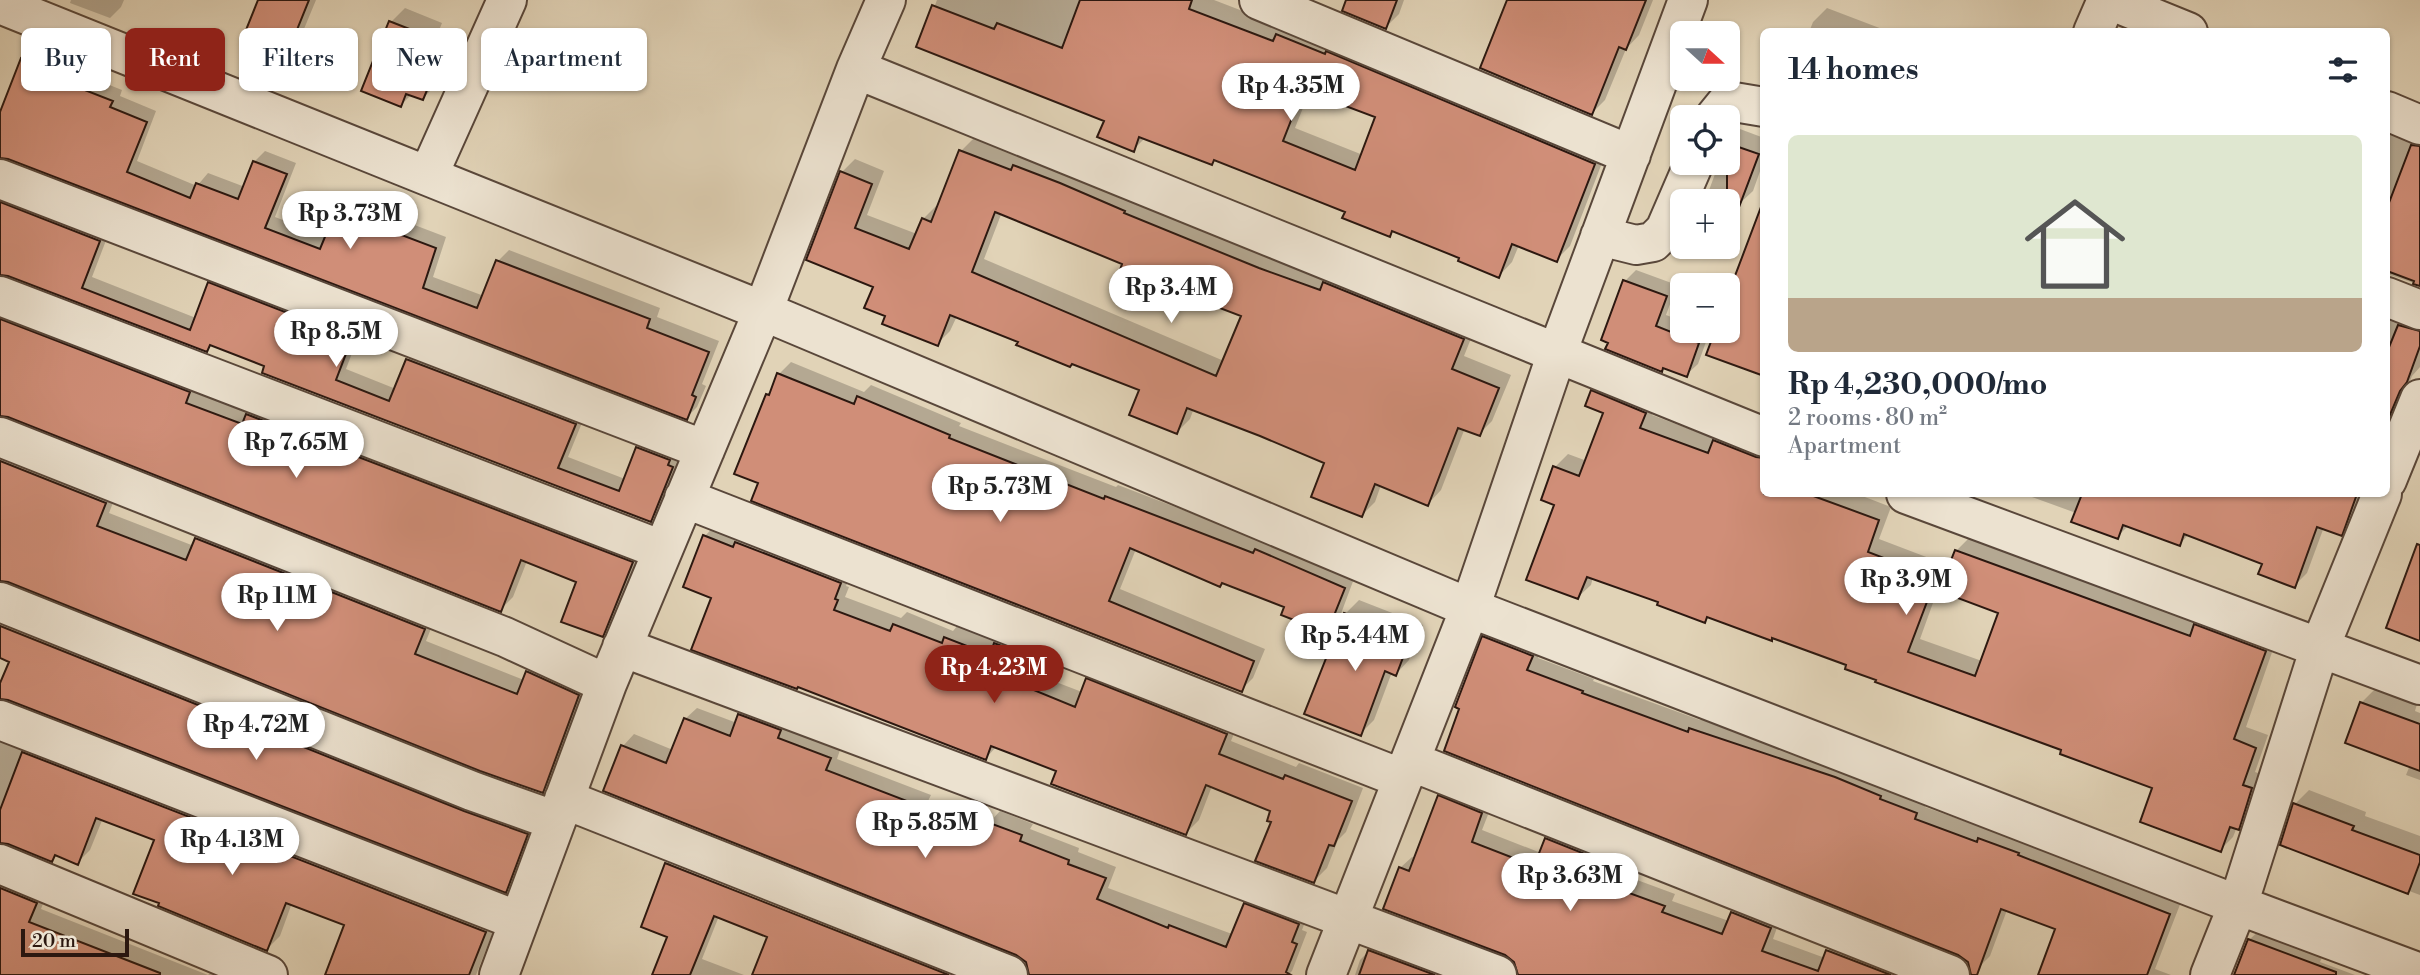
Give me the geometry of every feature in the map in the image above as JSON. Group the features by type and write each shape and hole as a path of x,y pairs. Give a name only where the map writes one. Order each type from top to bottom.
{"street":[{"path":"428,176 507,0"},
{"path":"509,972 519,921 607,684 763,311 856,69 886,0"},
{"path":"1259,0 1631,155"},
{"path":"1326,975 1469,608 1557,353 1688,0"},
{"path":"2095,28 2103,9 2109,3 2119,4 2178,28"},
{"path":"5,9 763,311 1469,608 2420,973"},
{"path":"856,69 1760,435"},
{"path":"1725,105 1728,101 1760,106"},
{"path":"2390,112 2420,125"},
{"path":"1600,236 1636,245 1653,242 1665,230 1688,175"},
{"path":"0,179 705,450"},
{"path":"0,296 662,550"},
{"path":"2390,298 2420,310"},
{"path":"2390,474 2416,422"},
{"path":"0,437 505,637 607,684"},
{"path":"1914,497 2420,685"},
{"path":"2210,975 2238,905 2320,648 2380,497"},
{"path":"684,498 1950,975"},
{"path":"0,602 472,791 560,810 1008,975"},
{"path":"622,647 1497,975"},
{"path":"0,720 519,921"},
{"path":"0,864 268,975"}],"building":[{"path":"258,0 309,0 298,28 247,28"},
{"path":"1080,0 1192,0 1189,9 1273,41 1276,34 1325,54 1326,51 1595,164 1557,262 1512,244 1499,278 1458,261 1459,258 1392,231 1390,237 1342,218 1345,212 1214,160 1212,165 1139,137 1134,152 1097,137 1104,121 916,47 932,5 994,29 997,23 1062,48","holes":["1303,90 1375,117 1355,170 1283,141"]},
{"path":"1346,0 1397,0 1386,29 1342,11"},
{"path":"1507,0 1646,0 1626,50 1619,47 1592,115 1480,68"},
{"path":"389,21 407,28 386,28"},
{"path":"21,58 21,91 87,91 113,101 110,107 147,122 127,172 190,198 196,183 238,199 253,161 287,174 265,228 320,249 336,210 436,248 423,288 477,308 496,260 650,319 647,328 709,352 692,395 696,397 687,420 0,158 0,112"},
{"path":"372,64 372,91 427,91 423,100 406,94 401,107 361,91"},
{"path":"2411,145 2420,146 2420,286 2390,272 2390,200"},
{"path":"1740,147 1759,154 1740,204 1740,189 1727,189 1727,175 1740,175"},
{"path":"959,150 1011,170 1013,165 1259,268 1320,290 1323,282 1464,339 1452,369 1499,388 1480,436 1458,428 1428,506 1375,484 1362,517 1311,497 1324,463 1187,408 1177,434 1129,415 1139,390 1072,364 1070,367 1016,345 1018,342 950,315 938,346 882,324 885,316 864,308 873,287 806,260 840,171 872,184 855,228 909,249 922,218 931,222","holes":["995,212 1122,264 1120,270 1241,316 1216,376 972,272"]},
{"path":"0,202 100,241 82,288 190,330 208,282 352,338 336,380 389,401 406,359 576,424 558,468 619,491 636,447 670,460 668,465 673,467 651,522 262,373 264,366 210,345 207,352 0,275"},
{"path":"1760,210 1760,375 1706,355 1710,343 1740,343 1740,273 1736,273"},
{"path":"1623,280 1667,296 1656,326 1670,332 1670,343 1699,343 1687,377 1663,368 1662,372 1605,349 1608,343 1601,340"},
{"path":"0,319 190,392 186,403 242,424 246,414 633,562 603,637 561,622 576,582 521,560 501,612 0,416"},
{"path":"2398,325 2420,331 2420,346 2407,382 2390,415 2390,345"},
{"path":"777,373 854,404 857,396 950,435 949,438 1104,499 1105,496 1253,553 1255,549 1345,588 1327,633 1281,615 1284,607 1222,583 1220,587 1130,548 1109,601 1254,661 1242,692 751,501 758,483 734,474"},
{"path":"1591,390 1646,413 1640,428 1708,453 1713,440 1760,458 1760,497 1816,497 1879,520 1868,552 1936,578 1908,652 1975,676 1998,613 1939,591 1955,550 2190,636 2194,624 2266,651 2234,739 2256,748 2243,785 2252,788 2239,830 2230,827 2221,852 2140,822 2152,788 2060,754 2061,750 1875,682 1876,680 1845,669 1846,665 1707,617 1705,623 1657,605 1658,602 1587,577 1578,599 1526,580 1554,505 1541,500 1553,466 1579,476 1603,413 1585,406"},
{"path":"0,461 106,503 97,526 186,560 195,538 425,629 415,654 517,694 526,671 579,695 543,793 480,771 0,581"},
{"path":"2081,497 2356,497 2342,536 2317,527 2295,588 2258,574 2262,564 2184,534 2180,546 2123,525 2118,539 2071,522"},
{"path":"703,535 733,547 735,542 841,583 834,610 890,631 893,624 942,643 944,637 990,655 994,643 1028,656 1019,684 1075,707 1086,678 1227,734 1219,754 1283,779 1285,775 1352,801 1334,846 1329,845 1314,883 1255,861 1271,822 1267,821 1270,811 1206,785 1186,835 1051,784 1056,771 991,746 986,760 798,687 797,689 691,650 711,598 683,587"},
{"path":"2417,544 2420,545 2420,641 2386,628"},
{"path":"1344,613 1410,639 1396,676 1385,671 1361,736 1304,714"},
{"path":"0,626 528,834 506,893 0,699 0,683 9,662 0,658"},
{"path":"1482,636 1533,656 1527,670 1583,691 1582,693 1688,732 1689,728 1835,777 1917,813 1915,819 1977,842 1978,838 2019,853 2018,855 2170,914 2147,975 2038,975 2055,929 2001,909 1977,975 1971,975 1968,962 1958,955 1444,751 1459,709 1455,707"},
{"path":"2360,702 2420,724 2420,771 2345,743"},
{"path":"738,714 781,730 778,738 831,758 826,770 920,806 918,813 982,837 987,822 1022,835 1020,841 1069,860 1068,864 1106,878 1097,899 1168,928 1169,925 1226,947 1244,903 1299,924 1292,942 1297,944 1286,972 1291,975 1029,975 1026,962 1016,955 603,791 621,745 666,763 684,718 730,736"},
{"path":"22,752 486,932 469,975 325,975 344,925 286,903 267,951 158,906 159,903 133,894 154,840 96,818 78,865 55,855 52,862 0,843 0,810"},
{"path":"1438,795 1482,813 1472,842 1534,866 1545,838 1625,870 1618,889 1665,906 1662,912 1722,934 1731,912 1771,928 1762,951 1818,971 1826,950 1891,975 1518,975 1514,962 1505,955 1383,909 1399,867 1409,871"},
{"path":"2293,803 2354,826 2352,830 2420,855 2408,894 2280,845"},
{"path":"665,863 949,975 752,975 767,937 714,916 690,975 652,975 667,937 641,927"},
{"path":"0,888 37,903 29,922 160,975 0,975"},
{"path":"2248,939 2336,972 2336,975 2234,975"},
{"path":"1368,950 1435,975 1359,975"}]}
